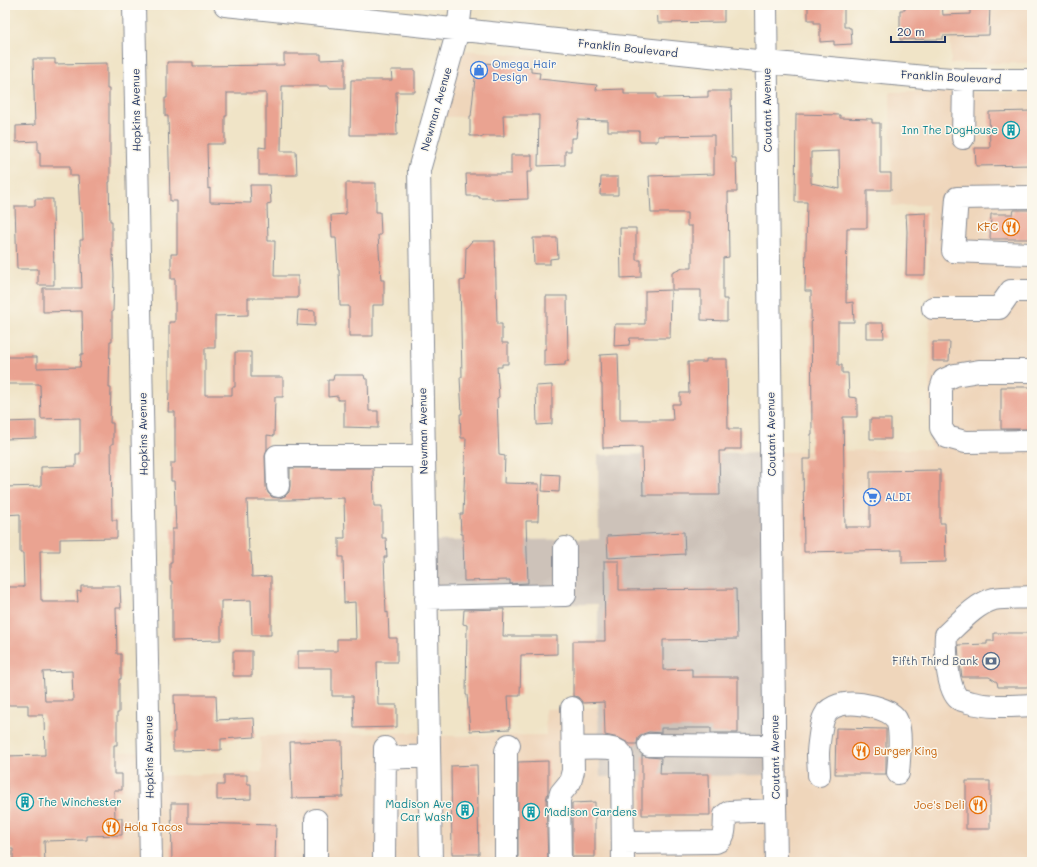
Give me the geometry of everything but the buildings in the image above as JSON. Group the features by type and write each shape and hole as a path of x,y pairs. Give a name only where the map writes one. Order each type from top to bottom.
{"street":[{"name":"Hopkins Avenue","path":"134,5 151,862"},
{"name":"Franklin Boulevard","path":"225,5 766,62 964,80 1032,80"},
{"name":"Newman Avenue","path":"431,862 419,170 458,30 461,5"},
{"name":"Coutant Avenue","path":"766,5 776,862"},
{"path":"963,138 964,80"},
{"path":"1032,198 956,198 953,251 1032,254"},
{"path":"933,308 999,308 1011,291 1032,292"},
{"path":"1032,372 979,371 955,375 944,380 941,389 942,428 947,437 965,442 1032,441"},
{"path":"278,486 278,456 424,456"},
{"path":"426,598 565,595 565,548"},
{"path":"1032,597 993,600 983,604 946,634 945,646 952,688 959,699 990,707 1032,705"},
{"path":"819,775 818,752 822,720 828,712 835,707 842,704 854,703 866,705 890,713 897,720 900,732 898,773"},
{"path":"560,862 559,800 561,793 570,782 573,771 572,708"},
{"path":"506,862 506,751 509,745"},
{"path":"649,745 774,746"},
{"path":"573,748 612,749 621,753 623,852 720,841 723,836 725,816 729,812 775,810"},
{"path":"384,856 385,753 429,756"},
{"path":"316,820 316,862"}],"shaded area":[{"path":"950,5 1032,5 1032,63 951,64"},
{"path":"463,50 546,57 541,116 443,117"},
{"path":"890,92 1032,92 1032,862 5,862 5,755 153,751 154,776 262,772 260,736 424,732 440,736 546,735 545,709 598,707 600,777 781,452 932,449 932,446 930,446 928,205 892,206"},
{"path":"781,452 785,775 600,777 598,604 431,606 430,541 599,539 598,455"}],"place":[{"name":"Omega Hair Design","path":"479,70"},
{"name":"Inn The DogHouse","path":"1011,130"},
{"name":"KFC","path":"1011,227"},
{"name":"ALDI","path":"872,497"},
{"name":"Fifth Third Bank","path":"991,661"},
{"name":"Burger King","path":"861,751"},
{"name":"The Winchester","path":"25,802"},
{"name":"Joe's Deli","path":"978,805"},
{"name":"Madison Ave Car Wash","path":"465,810"},
{"name":"Madison Gardens","path":"531,812"},
{"name":"Hola Tacos","path":"111,827"}]}
